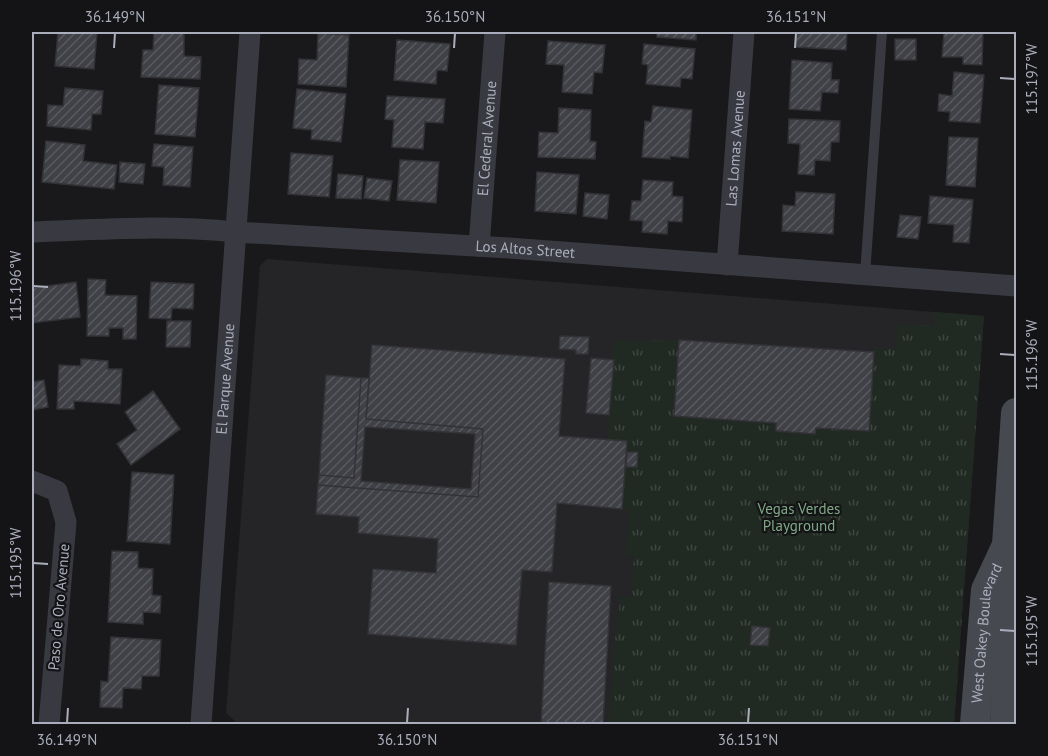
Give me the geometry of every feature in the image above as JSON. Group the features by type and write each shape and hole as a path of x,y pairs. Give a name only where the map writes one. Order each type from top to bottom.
{"main road":[{"name":"West Oakey Boulevard","path":"1005,724 1014,586 1012,546 1017,413"},
{"name":"West Oakey Boulevard","path":"975,724 986,590 1012,546"}],"street":[{"name":"El Parque Avenue","path":"201,724 250,32"},
{"name":"El Cederal Avenue","path":"479,246 495,32"},
{"name":"Las Lomas Avenue","path":"727,265 744,32"},
{"name":"Los Altos Street","path":"32,232 110,228 195,228 479,246 1017,286"},
{"name":"Paso de Oro Avenue","path":"32,481 57,490 66,522 49,724"}],"lane":[{"path":"865,275 882,32"}],"shaded area":[{"path":"267,259 984,316 954,724 238,724 226,713 260,266"}],"green space":[{"name":"Vegas Verdes Playground","path":"935,312 984,316 954,724 609,724 617,615 619,615 620,596 631,597 634,556 626,555 629,509 622,509 608,440 614,341 679,340 874,352 875,347 896,349 898,324 934,326"}],"building":[{"path":"58,32 97,32 94,69 55,66"},
{"path":"154,32 184,32 184,56 201,57 200,79 141,77 143,50 153,50"},
{"path":"657,32 696,32 696,40 657,37"},
{"path":"796,32 847,32 846,50 795,47"},
{"path":"944,32 983,32 982,65 963,64 963,57 942,57"},
{"path":"318,33 349,35 346,87 298,84 299,59 317,60"},
{"path":"895,39 916,39 916,60 895,60"},
{"path":"397,40 450,44 447,71 437,70 436,84 394,80"},
{"path":"548,41 605,45 602,73 594,72 592,94 562,92 564,65 546,64"},
{"path":"644,44 695,49 692,79 681,78 680,87 646,84 648,65 642,64"},
{"path":"792,60 832,63 831,80 839,80 838,93 822,92 820,111 789,109"},
{"path":"954,72 984,75 980,123 949,121 950,112 938,111 939,94 952,96"},
{"path":"159,85 199,88 195,137 155,134"},
{"path":"65,88 103,91 101,114 92,114 91,130 47,126 48,105 63,106"},
{"path":"297,89 346,94 341,142 311,139 312,130 293,128"},
{"path":"387,96 445,99 443,123 425,122 423,149 392,147 394,120 385,119"},
{"path":"653,106 692,110 688,158 642,157 645,121 651,122"},
{"path":"559,108 591,110 590,141 596,142 595,159 538,157 539,132 558,133"},
{"path":"789,119 840,121 839,142 831,142 830,161 815,160 814,175 798,174 800,144 788,143"},
{"path":"949,137 978,138 975,187 946,185"},
{"path":"46,141 85,145 83,161 117,165 114,189 42,182"},
{"path":"154,144 193,147 190,187 163,185 164,167 152,166"},
{"path":"291,153 333,156 329,197 288,194"},
{"path":"400,160 439,162 436,203 397,200"},
{"path":"120,162 145,164 143,184 119,182"},
{"path":"537,172 579,175 576,214 535,211"},
{"path":"338,174 363,176 361,199 336,198"},
{"path":"367,178 392,181 389,201 364,198"},
{"path":"643,180 673,182 672,196 683,197 682,222 668,221 667,234 642,232 643,221 630,220 632,201 641,201"},
{"path":"796,192 835,194 833,234 782,231 783,205 795,206"},
{"path":"585,193 609,195 607,219 583,216"},
{"path":"930,196 973,200 969,243 953,242 954,225 928,223"},
{"path":"900,215 921,217 918,239 897,237"},
{"path":"88,279 106,280 105,295 137,296 136,339 123,339 123,328 109,328 109,336 87,336"},
{"path":"76,282 80,317 32,323 32,288"},
{"path":"151,282 194,284 193,309 172,308 171,319 149,318"},
{"path":"167,321 191,321 190,347 166,347"},
{"path":"560,336 589,337 588,354 576,354 576,350 559,349"},
{"path":"679,340 874,352 869,431 816,428 815,434 776,431 776,423 674,416"},
{"path":"372,345 565,359 559,436 627,441 622,509 557,503 552,572 522,570 516,645 368,634 373,569 436,573 438,539 358,533 359,517 316,514 318,485 478,497 483,429 366,419"},
{"path":"591,358 614,360 609,415 586,413"},
{"path":"81,359 108,361 108,369 122,369 120,404 74,401 74,409 57,409 59,365 81,366"},
{"path":"326,375 361,378 354,478 319,475"},
{"path":"361,378 369,378 366,419 483,429 478,497 318,485 319,475 354,478","holes":["365,427 475,434 471,489 361,481"]},
{"path":"44,380 48,407 32,410 32,382"},
{"path":"153,391 180,429 131,465 117,444 137,430 125,412"},
{"path":"627,452 638,452 637,467 626,467"},
{"path":"132,472 174,475 170,544 127,541"},
{"path":"112,551 138,552 138,568 153,569 152,595 161,596 160,613 143,612 143,624 108,622"},
{"path":"549,582 611,586 603,724 541,724"},
{"path":"752,626 770,628 768,646 750,645"},
{"path":"111,637 161,640 159,676 142,676 141,689 123,688 122,708 100,707 101,681 108,682"}]}
